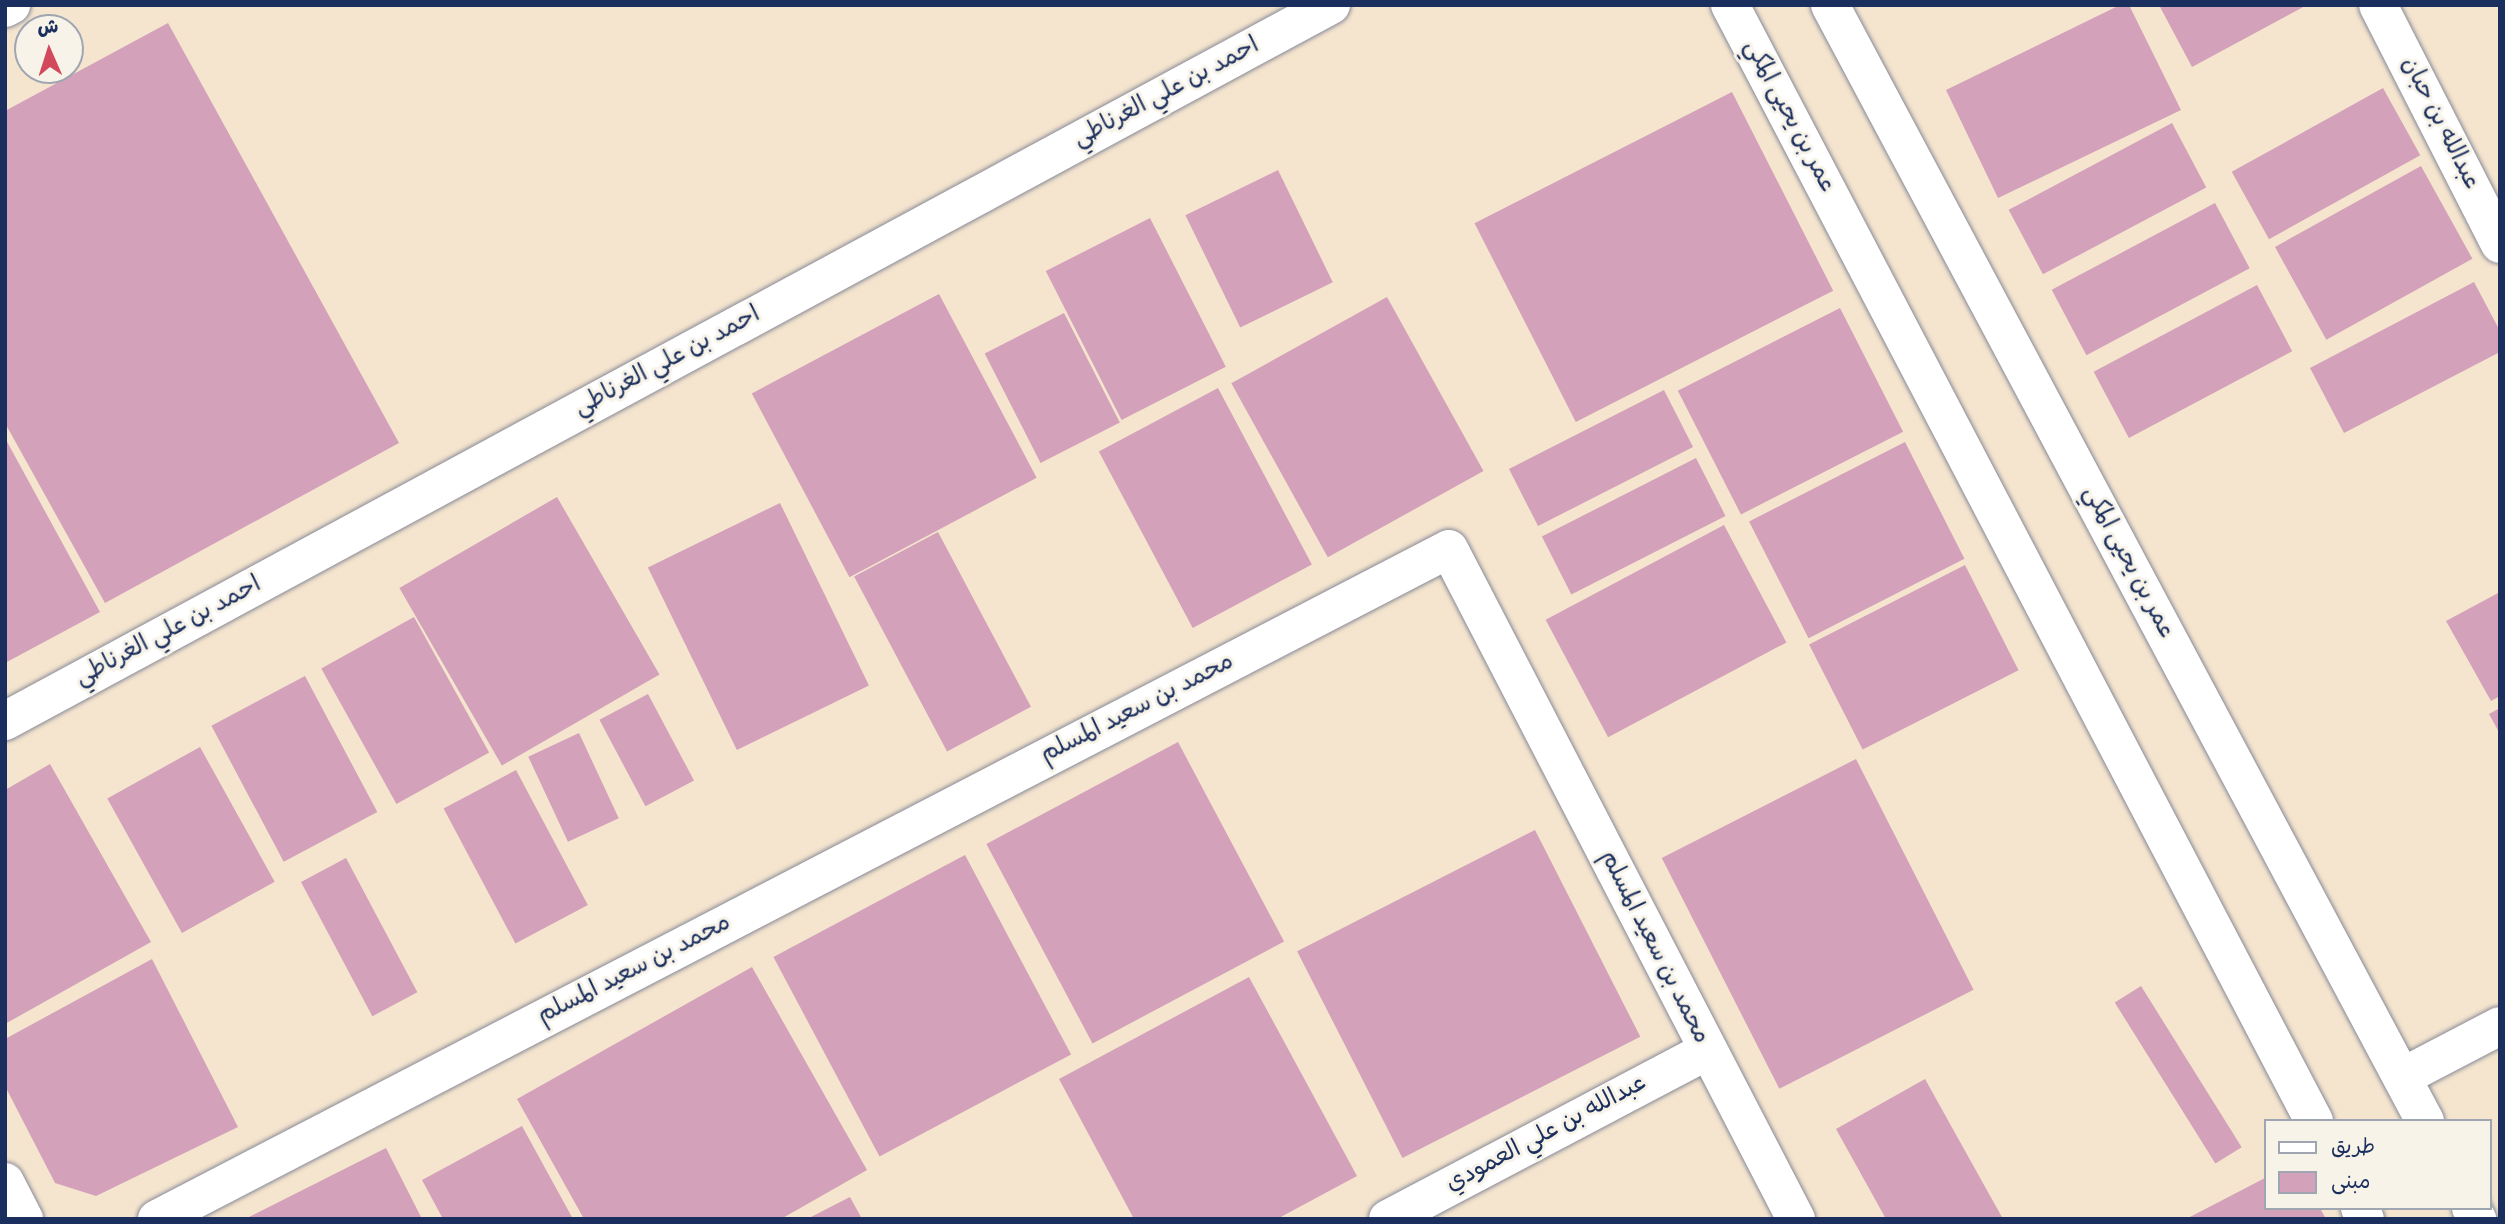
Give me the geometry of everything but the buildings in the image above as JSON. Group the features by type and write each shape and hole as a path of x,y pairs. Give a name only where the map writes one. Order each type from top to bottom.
{"street":[{"path":"5,8 10,5"},
{"name":"احمد بن علي الغرناطي","path":"5,721 1331,5"},
{"name":"عمر بن يحيى المكي","path":"1730,5 2313,1119"},
{"name":"عمر بن يحيى المكي","path":"1830,5 2424,1119"},
{"name":"عبدالله بن حبان","path":"2388,9 2500,244"},
{"name":"محمد بن سعيد المسلم","path":"158,1219 1449,549 1706,1051 1796,1219"},
{"path":"2402,1077 2500,1026"},
{"name":"عبدالله بن علي العمودي","path":"1388,1219 1706,1051"},
{"path":"5,1182 24,1219"}]}
